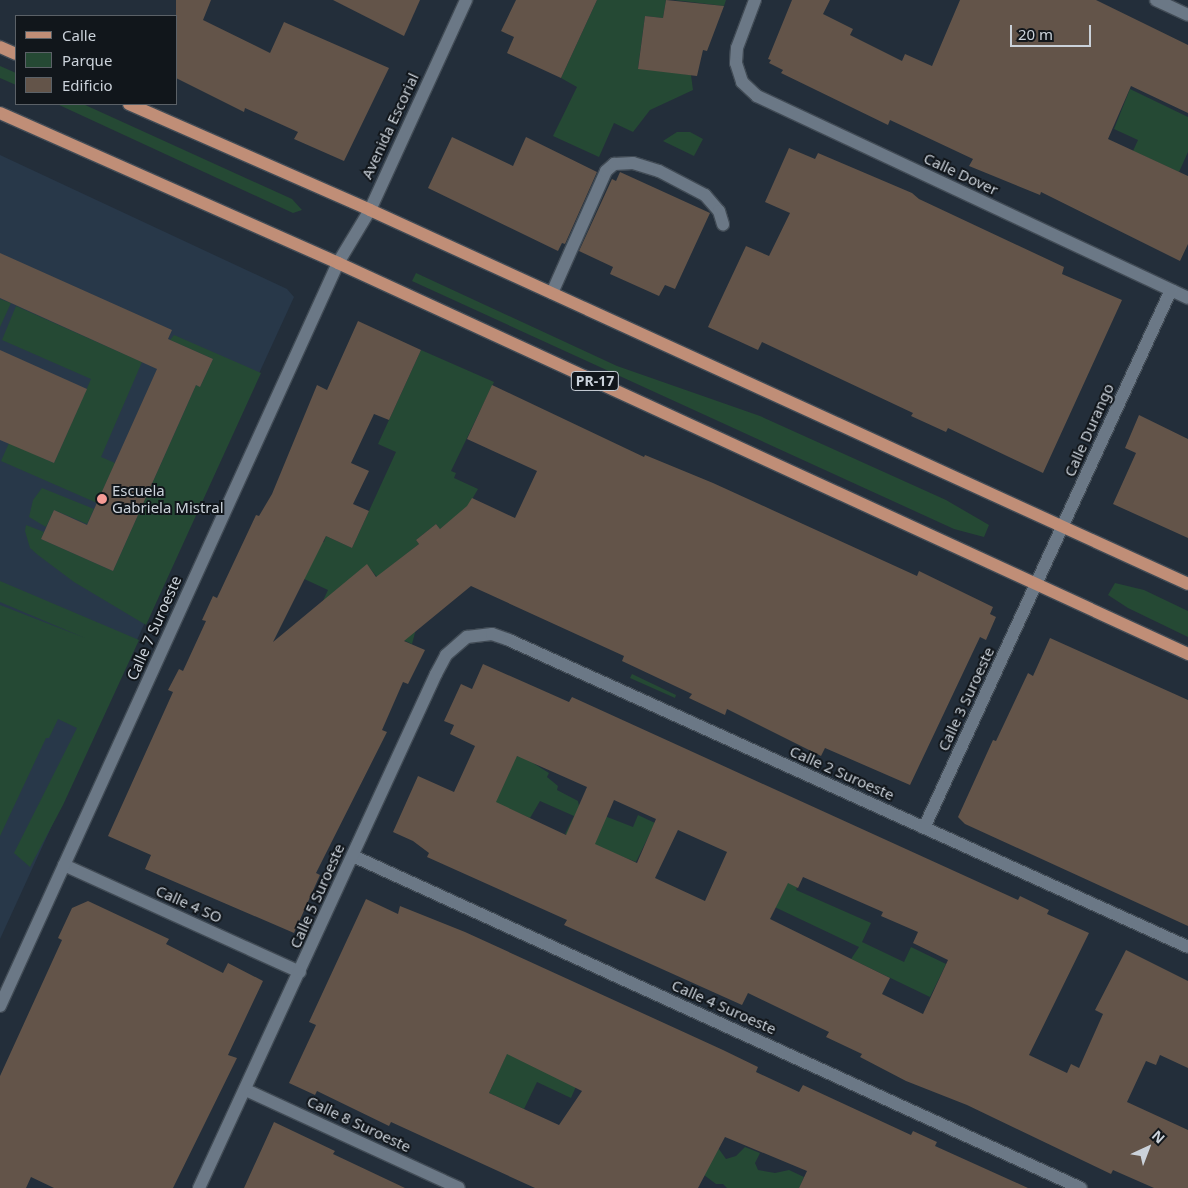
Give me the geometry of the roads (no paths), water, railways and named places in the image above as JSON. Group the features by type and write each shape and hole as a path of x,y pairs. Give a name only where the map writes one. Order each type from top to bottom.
{"main road":[{"path":"0,47 15,54"},
{"path":"131,105 370,210 1188,584"},
{"name":"PR-17","path":"0,113 338,263 1188,654"}],"street":[{"name":"Avenida Escorial","path":"338,263 370,210 466,0"},
{"name":"Calle Dover","path":"755,0 737,48 736,63 742,82 757,96 1188,298"},
{"path":"1156,0 1188,14"},
{"path":"552,293 606,171 614,164 633,163 659,171 705,195 713,202 723,224"},
{"name":"Calle 7 Suroeste","path":"0,1006 6,980 64,865 338,263"},
{"name":"Calle Durango","path":"1036,583 1171,290"},
{"name":"Calle 3 Suroeste","path":"924,828 1036,583"},
{"name":"Calle 2 Suroeste","path":"480,634 509,640 1188,947"},
{"name":"Calle 5 Suroeste","path":"199,1188 446,655 467,637 480,634"},
{"name":"Calle 4 Suroeste","path":"353,856 1081,1188"},
{"name":"Calle 4 SO","path":"64,865 300,972"},
{"name":"Calle 8 Suroeste","path":"246,1090 459,1188"}],"place":[{"name":"Escuela Gabriela Mistral","path":"102,499"}]}
